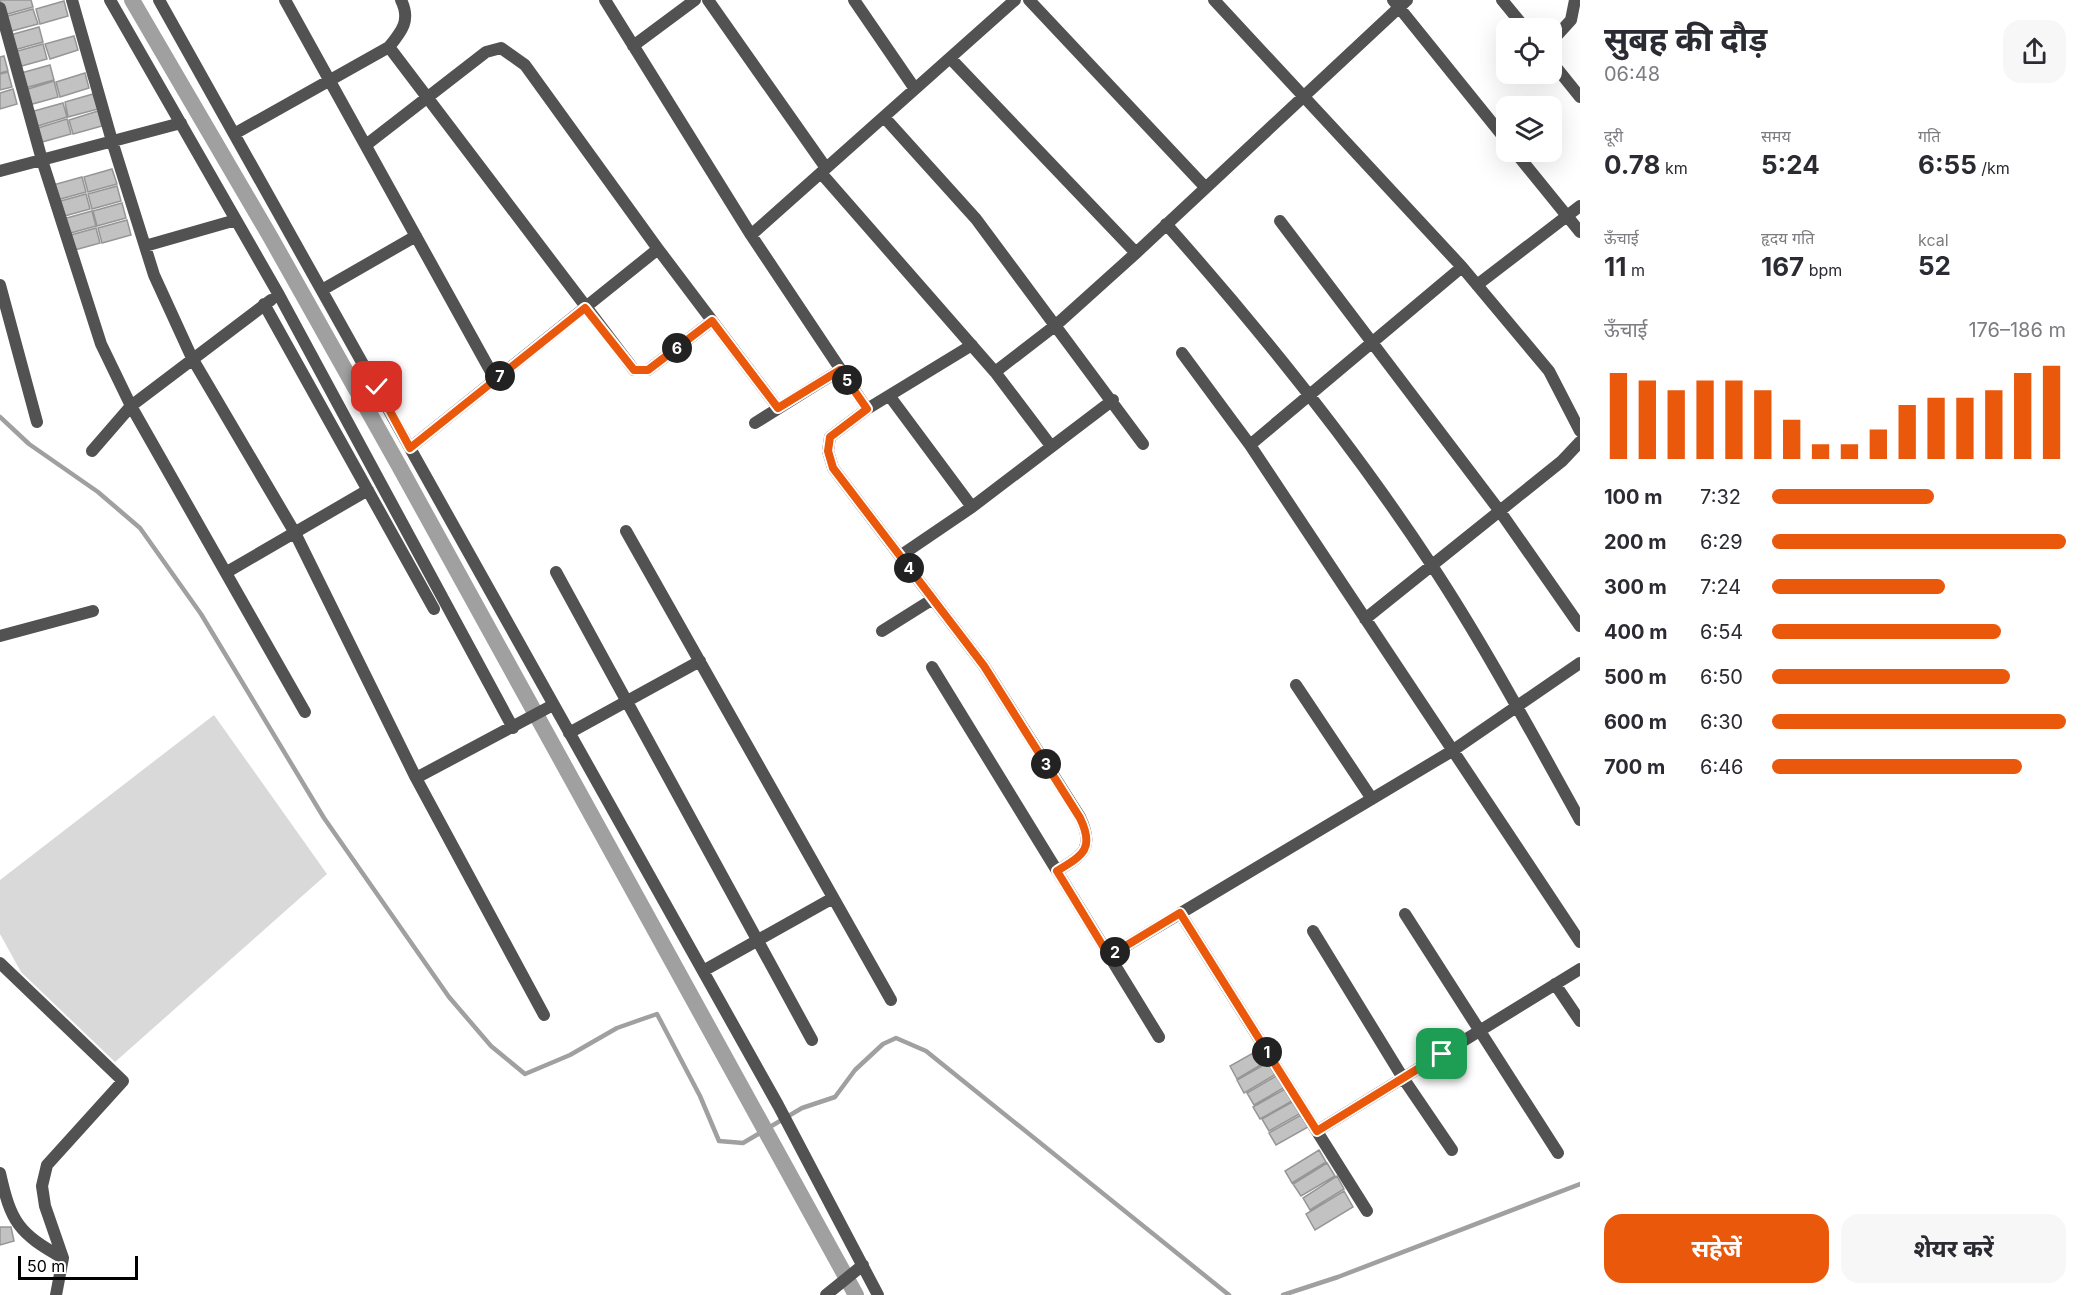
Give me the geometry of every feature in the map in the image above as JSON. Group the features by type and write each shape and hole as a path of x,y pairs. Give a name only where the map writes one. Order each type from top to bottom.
{"street":[{"path":"72,0 112,141 154,274 192,358 295,533 416,778 544,1015"},
{"path":"110,0 279,295 518,725"},
{"path":"159,0 410,448 548,708 569,733 778,1105 859,1268 878,1295"},
{"path":"285,0 495,379"},
{"path":"234,134 389,46 404,30 407,12 401,0"},
{"path":"605,0 751,235 867,409"},
{"path":"633,46 695,0"},
{"path":"708,0 823,171 995,372 1051,446"},
{"path":"855,0 915,89"},
{"path":"751,235 1015,0"},
{"path":"1029,0 1205,187"},
{"path":"1214,0 1462,267 1549,371 1580,431"},
{"path":"1502,0 1517,18"},
{"path":"1562,30 1571,20 1575,0"},
{"path":"995,372 1056,325 1136,254 1400,2 1496,127"},
{"path":"0,8 42,160 101,344 131,405 305,712"},
{"path":"389,46 426,99 634,370 648,370 712,321"},
{"path":"366,145 486,52 501,48 512,53 525,65 658,249 778,408"},
{"path":"950,58 1136,254"},
{"path":"1562,75 1580,97"},
{"path":"884,117 976,219 1113,400 1143,444"},
{"path":"0,171 181,123"},
{"path":"1523,162 1580,232"},
{"path":"1477,285 1580,206"},
{"path":"145,246 236,220"},
{"path":"1280,220 1499,510 1580,626"},
{"path":"1166,224 1226,291 1311,394 1432,565 1579,816"},
{"path":"322,290 416,236"},
{"path":"410,448 658,249"},
{"path":"1250,445 1462,267"},
{"path":"0,285 37,423"},
{"path":"92,452 131,405 279,295"},
{"path":"264,304 434,609"},
{"path":"972,345 891,398 867,409 830,437 828,451 833,468 984,666 1086,829 1088,841 1085,851 1057,871"},
{"path":"1182,353 1250,445 1580,942"},
{"path":"755,423 840,370"},
{"path":"891,398 972,507"},
{"path":"900,556 972,507 1113,400"},
{"path":"1365,619 1562,460 1580,441"},
{"path":"227,572 368,490"},
{"path":"626,531 891,1000"},
{"path":"556,572 812,1040"},
{"path":"882,631 933,599"},
{"path":"0,636 93,611"},
{"path":"569,733 699,661"},
{"path":"1109,956 1452,752 1580,663"},
{"path":"932,667 1159,1037"},
{"path":"1296,685 1372,799"},
{"path":"416,778 548,708"},
{"path":"703,971 833,898"},
{"path":"1180,913 1367,1210"},
{"path":"1405,914 1558,1153"},
{"path":"1313,931 1403,1078 1452,1150"},
{"path":"0,963 123,1081 47,1165 42,1186 45,1206 63,1258 56,1295"},
{"path":"1317,1131 1580,969"},
{"path":"1555,984 1580,1021"},
{"path":"0,1173 6,1201 16,1224 33,1241 63,1258"},
{"path":"830,1291 859,1268"}],"shaded area":[{"path":"214,715 327,874 115,1062 21,972 0,934 0,880"}],"building":[{"path":"0,0 31,0 33,7 4,15"},
{"path":"64,1 68,16 40,24 36,9"},
{"path":"33,9 38,24 8,32 4,17"},
{"path":"39,27 43,42 14,50 10,35"},
{"path":"74,36 78,50 50,59 45,44"},
{"path":"43,44 47,59 18,67 14,52"},
{"path":"4,56 8,71 0,73 0,57"},
{"path":"50,65 54,80 25,88 21,73"},
{"path":"8,72 12,87 0,90 0,74"},
{"path":"85,73 89,88 60,97 56,82"},
{"path":"54,81 58,97 29,105 25,90"},
{"path":"13,89 17,104 0,109 0,93"},
{"path":"93,94 98,109 68,117 65,102"},
{"path":"63,103 67,117 38,126 34,111"},
{"path":"98,111 102,126 73,134 69,120"},
{"path":"67,119 71,134 42,142 38,128"},
{"path":"112,169 117,184 88,192 84,177"},
{"path":"82,177 86,192 57,200 53,185"},
{"path":"117,186 121,201 92,209 88,194"},
{"path":"86,194 90,209 61,217 57,202"},
{"path":"122,203 126,218 97,226 93,211"},
{"path":"92,211 96,226 67,234 63,219"},
{"path":"127,220 131,235 102,243 98,228"},
{"path":"96,228 100,243 71,251 67,236"},
{"path":"1262,1048 1269,1060 1237,1079 1230,1066"},
{"path":"1269,1062 1276,1074 1244,1093 1237,1080"},
{"path":"1278,1075 1285,1087 1254,1105 1247,1093"},
{"path":"1285,1089 1292,1101 1260,1119 1253,1107"},
{"path":"1294,1101 1301,1113 1269,1131 1262,1119"},
{"path":"1301,1115 1308,1127 1276,1145 1269,1133"},
{"path":"1319,1150 1326,1162 1292,1183 1285,1171"},
{"path":"1327,1163 1335,1176 1301,1196 1293,1184"},
{"path":"1337,1176 1344,1189 1310,1210 1303,1198"},
{"path":"1344,1191 1353,1207 1315,1230 1306,1214"},
{"path":"0,1227 11,1227 14,1241 0,1245"}],"waterway":[{"path":"132,0 271,238 398,464 856,1295"},
{"path":"0,417 29,444 98,492 140,528 201,614 324,818 449,997 491,1046 525,1074 570,1055 617,1028 657,1014 700,1096 719,1141 743,1143 802,1108 835,1097 855,1070 883,1044 896,1038 926,1051 1229,1295"},
{"path":"1283,1295 1338,1277 1580,1184"}],"route":[{"path":"377,387 410,448 585,308 634,370 648,370 712,321 778,408 840,370 867,409 830,437 828,451 833,468 984,666 1080,818 1086,829 1088,841 1085,851 1079,858 1057,871 1109,956 1180,913 1317,1131 1442,1054"}]}
